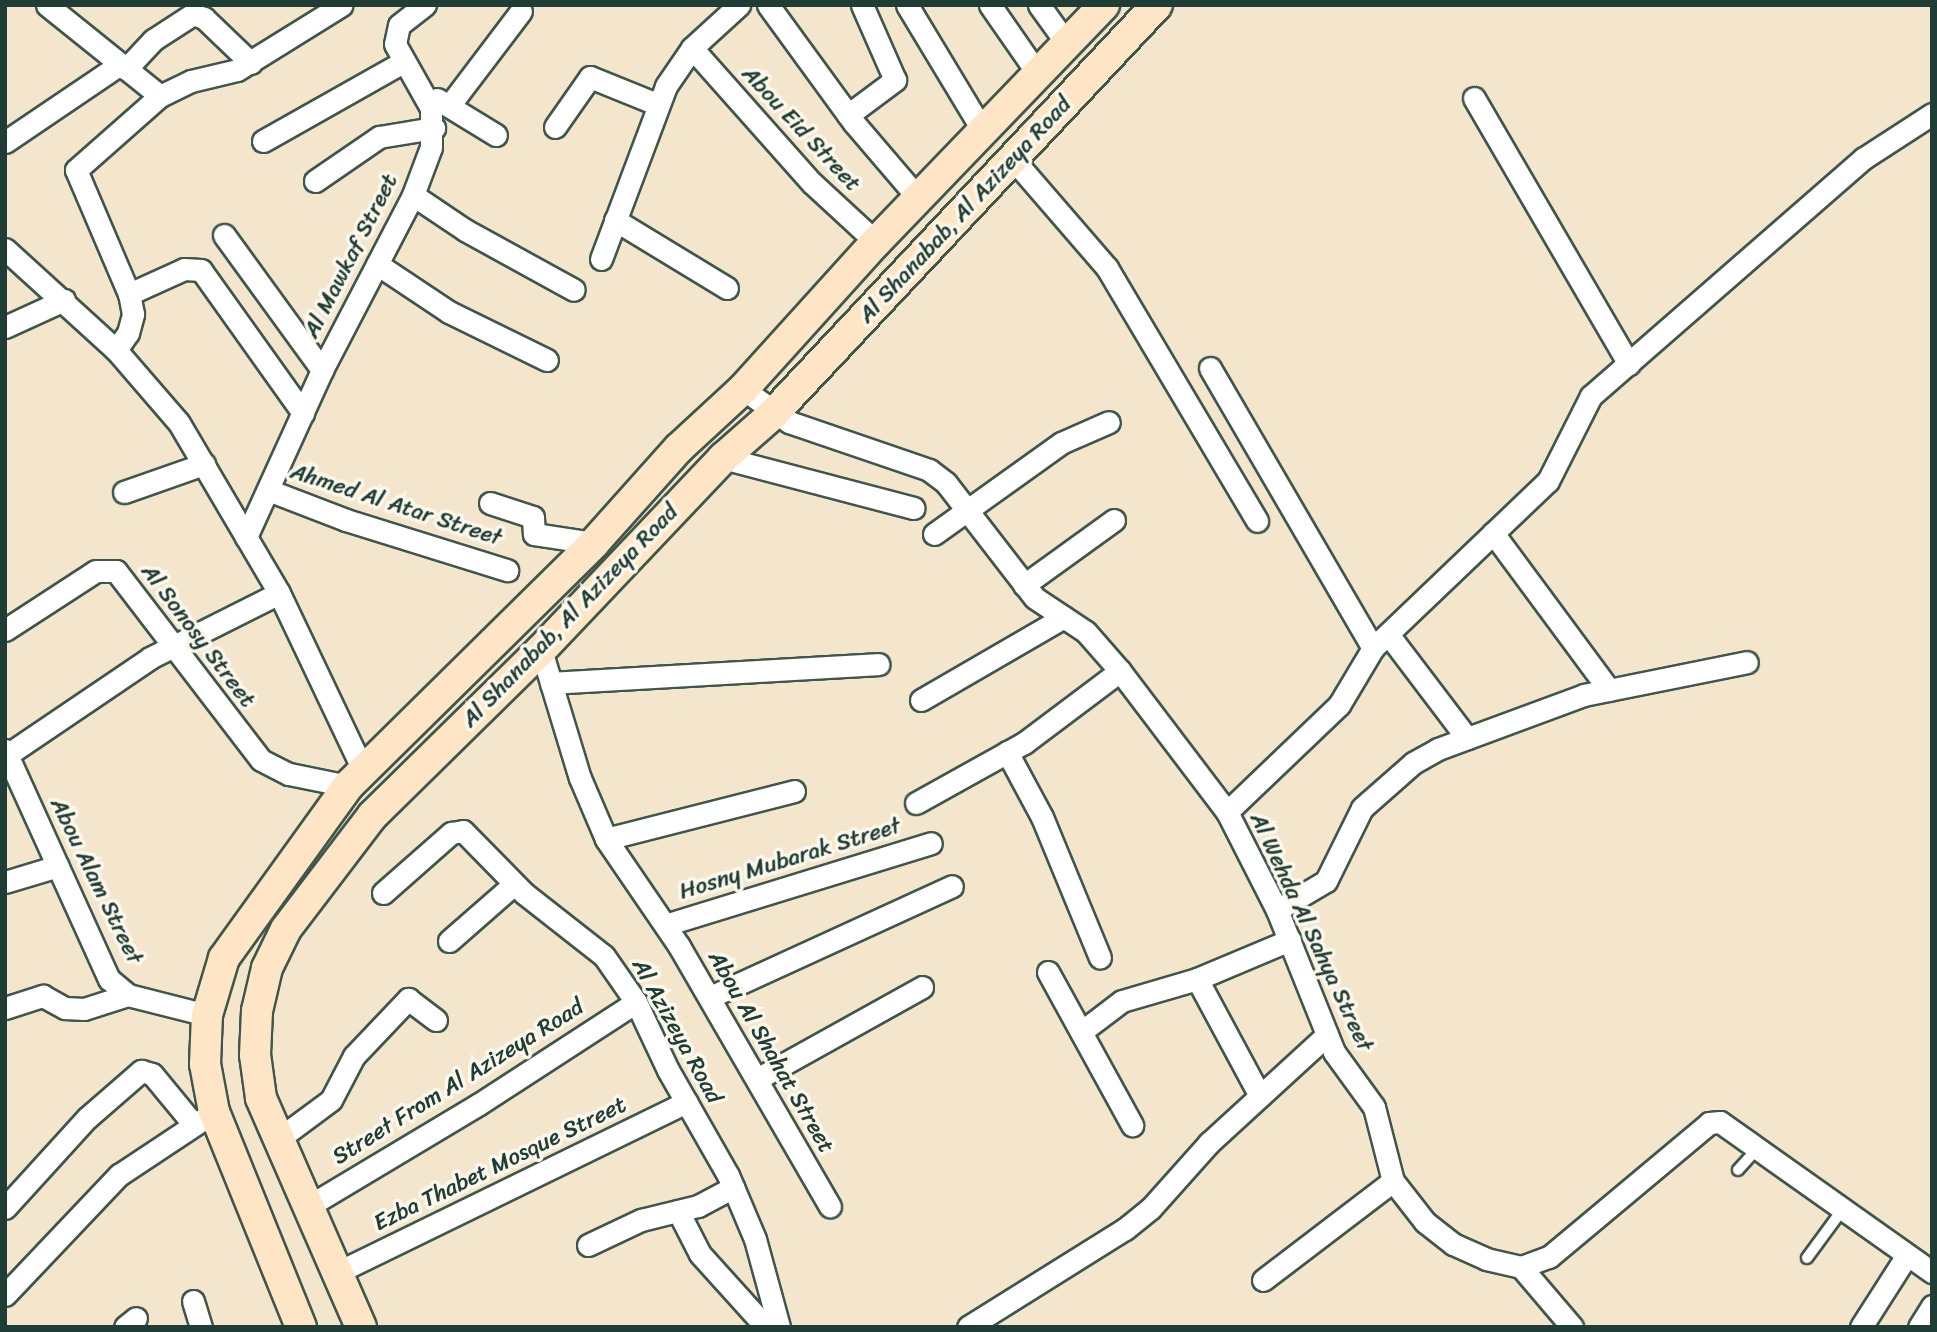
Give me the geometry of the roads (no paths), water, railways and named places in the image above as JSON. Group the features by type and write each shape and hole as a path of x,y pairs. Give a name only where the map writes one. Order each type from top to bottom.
{"street":[{"path":"47,5 160,96"},
{"path":"116,349 128,333 133,314 130,294 76,170 160,96 251,63 342,5"},
{"path":"768,5 848,115 918,198"},
{"path":"848,115 895,80 862,5"},
{"path":"907,5 983,131"},
{"path":"990,5 1038,74"},
{"path":"1039,5 1067,44"},
{"name":"Al Shanabab, Al Azizeya Road","path":"361,1327 277,1140 260,1088 255,1055 257,1011 267,968 286,929 373,814 541,650 723,458 773,414 1157,5"},
{"path":"416,8 400,25 395,44 403,62 424,90 496,135"},
{"path":"601,259 659,105 692,48 728,8"},
{"name":"Al Shanabab, Al Azizeya Road","path":"301,1327 204,1119 207,1015 224,958 356,778 594,543 680,448 743,389 876,242 1067,44 1093,9"},
{"path":"449,106 521,11"},
{"path":"5,142 123,67 153,40 193,14 204,18 251,63"},
{"name":"Abou Eid Street","path":"692,48 812,183 876,242"},
{"path":"263,141 403,62"},
{"path":"555,127 590,77 659,105"},
{"path":"315,181 379,137 434,128 424,90"},
{"path":"1474,98 1629,364"},
{"path":"1227,812 1339,705 1381,641 1548,481 1564,455 1580,411 1629,364 1864,158 1932,114"},
{"name":"Al Mawkaf Street","path":"246,537 322,370 413,195 434,128"},
{"path":"1013,159 1107,268 1256,521"},
{"path":"413,195 465,230 574,290"},
{"path":"615,220 726,288"},
{"path":"224,234 322,370"},
{"path":"5,248 64,300 150,384 204,464 279,593 356,778"},
{"path":"377,264 449,312 547,360"},
{"path":"130,294 184,270 201,270 303,412"},
{"path":"5,327 64,300"},
{"path":"803,322 834,349"},
{"path":"1210,368 1381,641 1467,738"},
{"name":"Al Wehda Al Sahya Street","path":"743,389 773,414 929,470 967,510 1024,585 1086,632 1120,671 1227,812 1277,910 1326,1035 1374,1107 1393,1181 1425,1222 1454,1244 1486,1259 1521,1267"},
{"path":"934,534 1061,443 1109,422"},
{"path":"723,458 914,508"},
{"path":"124,492 204,464"},
{"name":"Ahmed Al Atar Street","path":"268,490 346,520 507,570"},
{"path":"490,503 533,517 534,534 594,543"},
{"path":"1024,585 1114,520"},
{"path":"1493,533 1609,690"},
{"name":"Al Sonosy Street","path":"5,630 106,568 122,578 261,760 289,774 356,778"},
{"path":"6,753 173,646 279,593"},
{"path":"921,700 1063,617"},
{"name":"Abou Al Shahat Street","path":"541,650 580,778 606,839 710,997 830,1206"},
{"path":"1277,910 1326,881 1362,808 1413,763 1467,738 1609,690 1747,662"},
{"path":"551,683 878,664"},
{"path":"916,803 1007,752 1120,671"},
{"path":"1007,752 1042,817 1100,958"},
{"name":"Abou Alam Street","path":"6,753 109,979 128,995 207,1015"},
{"path":"606,839 794,791"},
{"name":"Al Azizeya Road","path":"383,893 457,830 470,834 514,884 582,935 636,1002 686,1102 733,1187 755,1239 779,1327"},
{"name":"Hosny Mubarak Street","path":"665,925 931,844"},
{"path":"5,882 58,866"},
{"path":"449,941 514,884"},
{"path":"710,997 952,886"},
{"path":"1081,1032 1122,1001 1197,979 1290,940"},
{"path":"1048,972 1132,1125"},
{"path":"1197,979 1259,1096"},
{"path":"757,1079 922,987"},
{"path":"5,1008 43,996 65,1008 84,1009 128,995"},
{"path":"277,1140 331,1100 354,1056 408,999 436,1020"},
{"name":"Street From Al Azizeya Road","path":"307,1207 480,1104 636,1002"},
{"path":"968,1327 1125,1229 1259,1096 1326,1035"},
{"path":"5,1208 87,1118 141,1071 152,1074 204,1119 119,1175 5,1295"},
{"name":"Ezba Thabet Mosque Street","path":"336,1273 686,1102"},
{"path":"1572,1327 1521,1267 1549,1257 1576,1237 1709,1122 1720,1122 1932,1272"},
{"path":"1263,1280 1393,1181"},
{"path":"588,1245 641,1220 678,1211 733,1187"},
{"path":"678,1211 700,1254 766,1327"},
{"path":"1861,1327 1907,1255"},
{"path":"193,1301 201,1327"},
{"path":"1919,1327 1932,1306"}],"lane":[{"path":"1738,1171 1758,1148"},
{"path":"1807,1258 1843,1209"}]}
